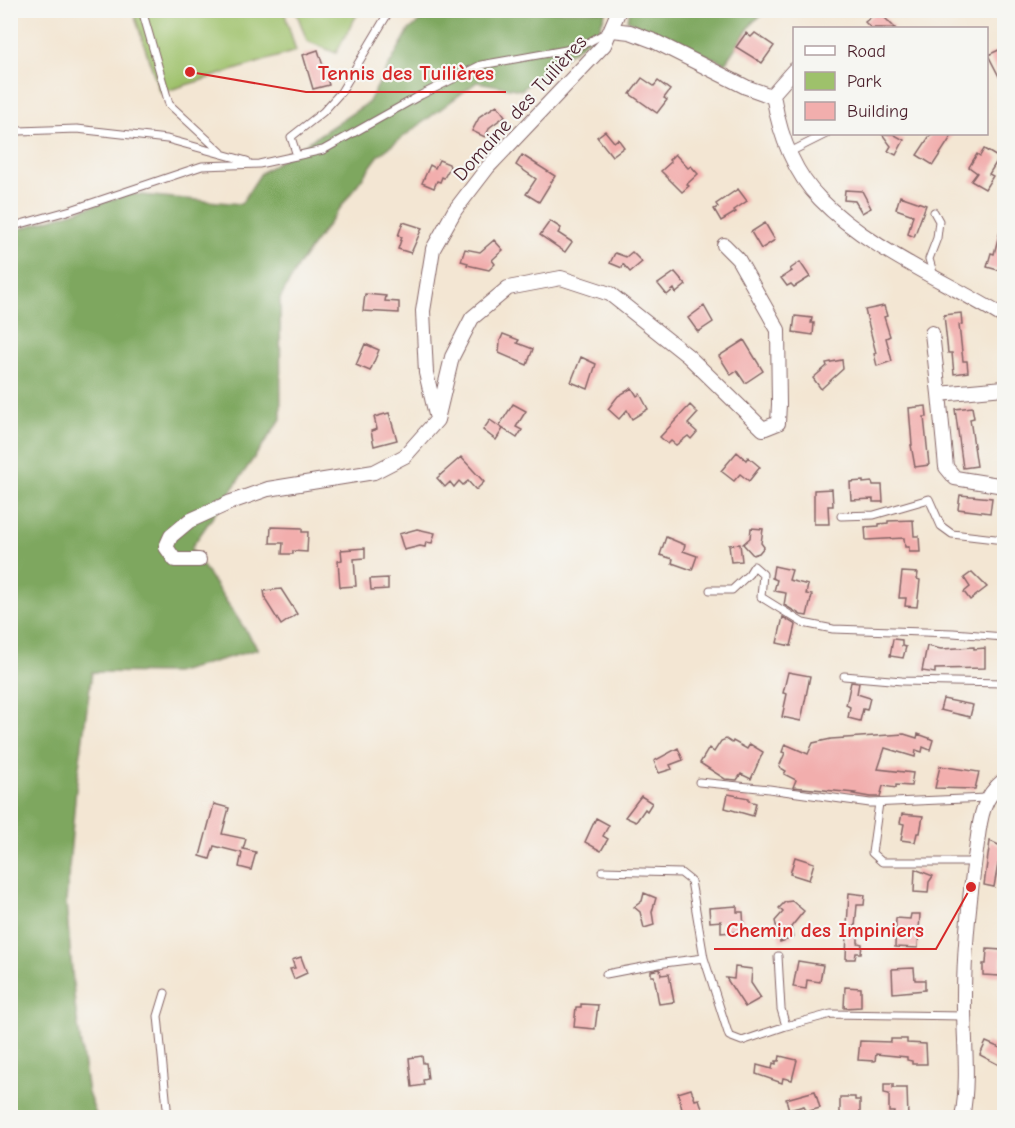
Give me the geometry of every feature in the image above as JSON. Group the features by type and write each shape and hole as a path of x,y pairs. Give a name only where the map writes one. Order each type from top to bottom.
{"street":[{"name":"Domaine des Tuilières","path":"437,420 426,373 423,311 433,249 455,210 488,167 572,76 599,51 612,30 619,10"},
{"path":"612,30 630,32 654,41 746,87 771,96 790,152 801,174 819,198 871,240 1005,317"},
{"path":"771,96 793,72"},
{"path":"199,560 175,560 166,547 171,536 189,521 231,502 268,489 356,476 386,467 405,456 437,420 452,357 472,318 508,288 561,278 610,294 688,356 763,429 778,423 778,330 738,259 724,245"},
{"path":"932,333 946,467 955,478 1005,486"},
{"path":"939,394 1005,388"},
{"path":"962,1118 967,1072 964,1016 968,912 982,816 987,798 1005,780"}],"lane":[{"path":"142,10 169,104 223,154"},
{"path":"297,156 291,137 323,112 341,92 390,10"},
{"path":"10,227 82,207 202,166 259,164 323,150 421,95 481,65 566,50 589,42 612,30"},
{"path":"10,134 19,131 78,129 167,140 259,164"},
{"path":"790,152 824,135"},
{"path":"934,212 939,221 937,238 929,259 934,276"},
{"path":"841,516 874,515 929,500 941,526 952,534 1005,540"},
{"path":"710,590 732,590 754,566 763,574 761,597 803,623 833,629 953,633 1005,638"},
{"path":"844,676 902,681 1005,683"},
{"path":"699,782 879,803 987,798"},
{"path":"879,803 872,853 882,862 975,862"},
{"path":"602,871 681,873 691,881 704,958 729,1036 742,1041 831,1014 964,1016"},
{"path":"778,956 781,1010 786,1026"},
{"path":"606,974 704,958"},
{"path":"165,993 158,1016 168,1118"}],"green space":[{"path":"296,10 359,11 336,53 307,41"},
{"path":"630,10 767,11 753,22 725,63 627,20"},
{"path":"133,11 284,11 296,51 160,93"},
{"path":"434,11 606,11 598,32 521,90 477,82 379,155 299,264 280,299 281,419 191,548 258,649 175,673 92,672 76,788 66,902 75,1005 88,1093 97,1117 11,1117 10,232 130,194 241,204 261,173 368,103 409,30"}],"building":[{"path":"878,11 894,27 870,27 865,22"},
{"path":"746,33 751,37 755,33 774,46 762,63 736,47"},
{"path":"1005,47 1005,88 988,55"},
{"path":"318,50 329,85 313,89 303,55"},
{"path":"642,78 654,86 658,81 670,90 664,98 667,100 657,113 630,94"},
{"path":"497,105 505,116 490,127 485,137 472,131 480,116"},
{"path":"605,131 614,142 618,139 624,147 612,156 597,137"},
{"path":"883,135 895,135 904,140 896,155 888,151 891,146"},
{"path":"930,135 952,135 933,165 917,155"},
{"path":"984,149 999,158 989,174 993,176 985,189 971,181 977,173 969,167 977,154 980,156"},
{"path":"675,154 688,168 691,166 698,174 682,192 661,171 671,162 669,160"},
{"path":"522,155 555,176 539,202 526,194 536,179 516,165"},
{"path":"439,160 449,164 450,167 444,178 442,177 440,182 437,181 434,188 422,183 430,165 435,168"},
{"path":"738,189 747,201 734,210 736,212 721,221 714,209 718,207 716,204"},
{"path":"845,190 862,191 871,208 862,213 855,201 844,200"},
{"path":"900,196 926,205 914,237 908,234 913,215 896,209"},
{"path":"550,221 561,228 558,233 572,242 565,252 540,235"},
{"path":"403,222 422,228 411,253 398,249 402,237 398,236"},
{"path":"765,223 775,240 761,249 751,232"},
{"path":"1001,227 1005,227 1005,272 987,267 991,253 994,254"},
{"path":"494,240 503,250 492,260 495,264 489,270 467,265 468,263 461,261 465,249 480,252"},
{"path":"632,252 642,262 630,272 623,264 622,268 610,263 615,253 626,257"},
{"path":"800,262 810,277 794,287 791,284 787,286 781,278"},
{"path":"675,272 686,285 676,293 674,289 667,295 658,284"},
{"path":"365,294 386,296 385,301 399,302 399,313 363,311"},
{"path":"704,306 713,322 698,332 688,318"},
{"path":"884,306 887,316 884,317 890,336 886,338 892,361 877,366 865,310"},
{"path":"961,313 962,324 959,325 963,361 967,361 968,372 954,374 952,353 948,353 944,315"},
{"path":"795,316 812,318 813,335 793,332"},
{"path":"503,334 533,349 527,365 499,353"},
{"path":"744,340 763,371 745,383 737,371 731,375 719,356"},
{"path":"365,344 379,350 370,371 356,365"},
{"path":"581,357 596,364 588,389 571,382"},
{"path":"842,360 843,369 821,389 813,378 827,366 826,363"},
{"path":"632,388 637,396 640,394 648,409 632,419 627,410 619,419 608,409 618,396"},
{"path":"513,404 526,411 516,427 522,430 517,438 499,426"},
{"path":"690,405 698,413 688,424 697,432 691,439 688,436 676,445 671,441 668,444 660,437"},
{"path":"926,406 927,417 924,417 929,465 915,467 909,408"},
{"path":"972,407 974,418 970,419 977,466 963,468 955,409"},
{"path":"389,413 397,440 374,446 371,431 377,429 374,417"},
{"path":"490,420 503,429 496,440 483,430"},
{"path":"737,452 746,460 748,457 760,467 749,481 740,474 734,481 721,471"},
{"path":"461,457 484,482 476,490 468,481 463,485 459,481 454,487 450,482 445,487 437,478"},
{"path":"863,481 863,483 872,482 873,485 882,485 883,502 873,502 873,499 851,500 850,482"},
{"path":"832,489 833,506 828,506 829,524 814,524 814,490"},
{"path":"960,495 992,498 990,513 958,509"},
{"path":"913,520 914,536 919,536 920,552 909,552 909,547 905,547 904,538 866,540 865,527 879,526 888,521"},
{"path":"271,527 302,528 302,532 308,532 307,552 293,551 293,554 282,554 283,543 270,543"},
{"path":"751,528 763,529 761,543 764,547 759,553 753,555 743,544 750,538"},
{"path":"417,529 435,533 432,543 426,542 425,547 404,550 399,534"},
{"path":"666,537 685,545 683,551 697,556 692,570 672,563 673,559 660,555"},
{"path":"740,544 742,561 731,562 729,545"},
{"path":"365,548 365,558 354,559 356,586 340,587 338,561 342,560 341,550"},
{"path":"774,566 792,570 789,580 808,585 806,594 812,595 807,616 784,605 786,593 774,591 777,580 772,578"},
{"path":"902,572 918,573 917,579 920,580 917,607 905,606 906,598 899,598"},
{"path":"972,572 987,587 970,600 964,592 970,587 964,578"},
{"path":"388,578 388,589 371,590 370,579"},
{"path":"281,589 297,614 281,625 266,601 264,591"},
{"path":"783,617 796,625 791,646 777,643"},
{"path":"893,639 902,640 902,646 906,647 903,658 890,656"},
{"path":"927,646 941,649 985,648 985,668 935,669 935,673 922,671"},
{"path":"788,672 810,676 801,721 782,717 787,694 783,693"},
{"path":"851,682 859,683 857,694 870,698 867,710 863,709 860,721 848,718 850,707 846,705"},
{"path":"943,699 973,705 970,717 940,710"},
{"path":"904,734 917,738 918,734 933,740 930,750 923,747 922,752 916,750 915,757 885,748 878,769 913,773 911,786 896,785 896,788 883,786 880,797 793,787 796,780 784,774 786,771 779,767 785,753 782,752 785,744 808,754 813,743 831,739"},
{"path":"726,739 747,749 750,744 763,752 751,779 741,774 737,780 725,779 700,763 709,748 714,752 721,741"},
{"path":"678,748 683,760 670,765 672,769 659,773 654,761"},
{"path":"940,766 979,772 975,789 935,788"},
{"path":"728,794 749,798 749,801 756,803 753,816 725,808"},
{"path":"641,796 652,803 636,822 625,817"},
{"path":"214,804 229,808 222,834 246,839 243,849 256,852 251,870 239,867 242,853 214,846 210,859 200,856"},
{"path":"902,814 923,816 920,833 917,833 915,842 901,840 904,824 900,823"},
{"path":"596,818 609,825 603,836 608,839 601,851 585,842"},
{"path":"990,841 1005,848 1005,855 998,864 994,887 984,885"},
{"path":"795,857 814,863 809,880 790,874"},
{"path":"915,869 933,876 929,882 928,893 914,892"},
{"path":"644,893 656,898 652,912 654,925 644,928 640,912 634,907 642,901"},
{"path":"849,893 865,895 864,905 857,905 855,927 847,926"},
{"path":"792,901 804,911 791,927 793,938 780,942 775,921 783,912 779,908 785,902"},
{"path":"737,906 737,912 743,912 744,931 721,933 721,921 710,922 709,908"},
{"path":"911,914 920,914 918,948 895,947 896,918 910,919"},
{"path":"847,930 858,930 858,943 862,944 861,953 856,953 855,959 846,959"},
{"path":"987,949 1002,950 1000,976 983,975"},
{"path":"301,957 307,973 294,979 290,969 295,968 292,960"},
{"path":"798,961 823,965 820,982 807,980 806,989 793,987"},
{"path":"735,967 752,969 751,983 761,998 745,1007 726,978 734,979"},
{"path":"914,968 915,980 925,980 925,990 893,993 892,969"},
{"path":"660,969 661,975 669,974 674,1002 659,1004 651,971"},
{"path":"845,987 861,988 861,1007 844,1008"},
{"path":"581,1004 598,1005 595,1029 574,1027 576,1007 581,1007"},
{"path":"891,1039 907,1039 907,1043 926,1044 927,1064 912,1064 907,1057 876,1054 875,1061 858,1060 860,1041 891,1042"},
{"path":"986,1042 1005,1050 1005,1065 1000,1063 999,1065 980,1055"},
{"path":"422,1056 423,1063 426,1063 428,1079 423,1080 424,1085 412,1087 409,1058"},
{"path":"780,1056 797,1060 792,1080 783,1078 782,1083 756,1074 757,1065 772,1069 773,1063 776,1064 776,1061 779,1061"},
{"path":"884,1084 893,1084 893,1088 907,1088 908,1118 893,1118 894,1112 889,1112 889,1094 884,1093"},
{"path":"691,1089 695,1100 699,1099 703,1111 684,1118 678,1093"},
{"path":"815,1091 820,1108 806,1112 804,1106 789,1110 786,1099"},
{"path":"840,1097 855,1097 855,1100 860,1100 860,1114 840,1114"}],"place":[{"name":"Tennis des Tuilières","path":"190,72"},
{"name":"Chemin des Impiniers","path":"971,887"}]}
